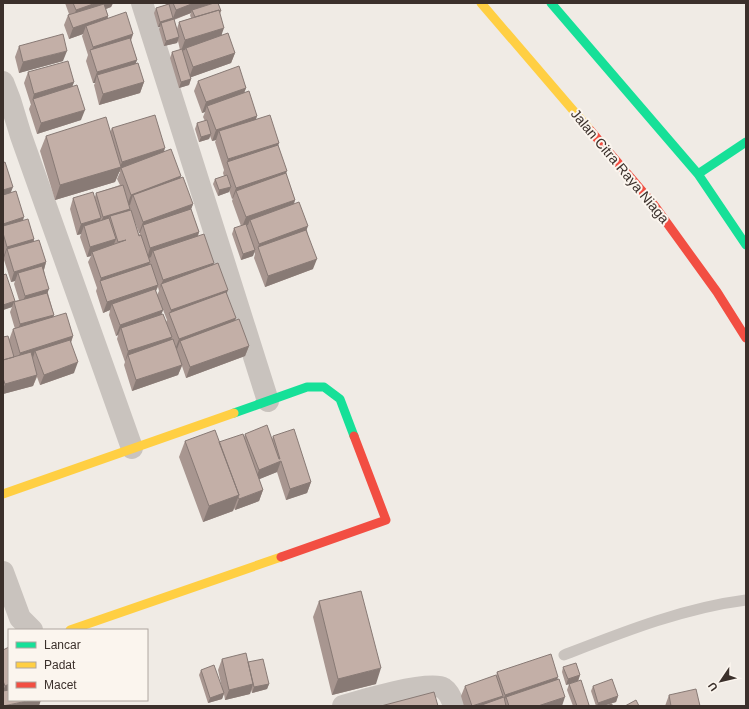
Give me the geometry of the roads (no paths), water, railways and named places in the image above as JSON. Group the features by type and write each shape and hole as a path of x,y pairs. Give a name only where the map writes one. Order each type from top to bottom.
{"street":[{"path":"142,3 268,401"},
{"name":"Jalan Citra Raya Niaga","path":"481,3 654,205 717,292 746,338"},
{"path":"551,3 698,174 746,244"},
{"path":"6,91 12,139 132,448"},
{"path":"698,174 746,142"},
{"path":"3,494 308,387 324,387 340,399 386,520 73,629"},
{"path":"3,572 20,618 31,629"},
{"path":"343,706 402,690 434,686 442,688 451,699"}],"lane":[{"path":"564,655 624,632 685,613 728,602 746,600"}]}
